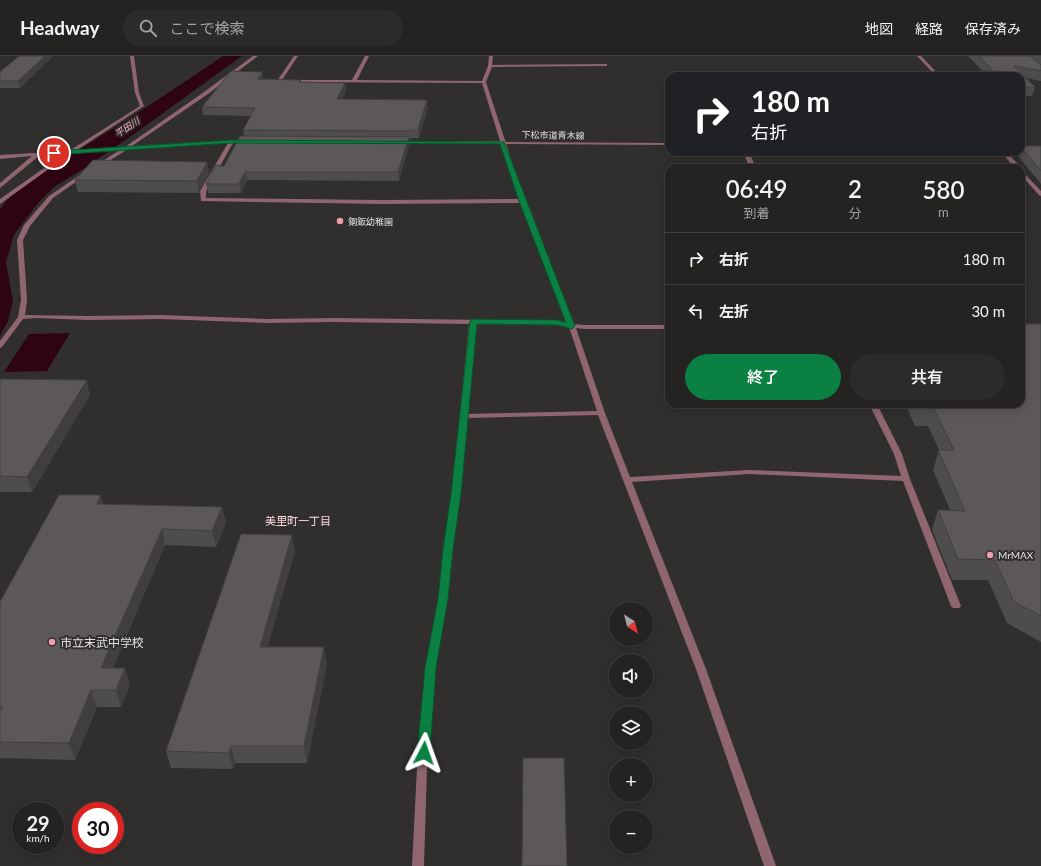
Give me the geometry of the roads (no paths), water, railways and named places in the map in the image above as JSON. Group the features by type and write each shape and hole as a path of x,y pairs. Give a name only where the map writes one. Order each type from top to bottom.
{"street":[{"path":"0,202 21,185 142,106 137,93 132,56"},
{"path":"0,346 21,317 24,300 20,240 27,225 51,197 61,189 126,148 256,56"},
{"path":"296,56 279,81 484,82"},
{"path":"354,81 367,56"},
{"path":"491,56 490,66 484,82 502,143 572,326 601,413 701,669 770,866"},
{"path":"919,56 934,72"},
{"path":"490,66 606,65"},
{"path":"232,141 203,191 203,200 382,202 523,201"},
{"path":"0,157 232,141 256,142"},
{"name":"下松市道青木線","path":"391,142 665,144"},
{"path":"0,186 38,154"},
{"path":"1008,156 1014,164"},
{"path":"1025,176 1041,194"},
{"path":"21,317 160,317 267,321 473,321 558,323 572,326 665,327"},
{"path":"418,866 422,767 430,668 443,599 464,416 473,321"},
{"path":"875,408 898,454 906,479 956,606"},
{"path":"464,416 601,413"},
{"path":"627,480 749,472 906,479"}],"water":[{"name":"平田川","path":"223,56 242,56 141,129 85,168 54,187 38,203 14,235 6,262 13,301 8,321 0,336 0,209 8,199 30,180 175,89"},
{"path":"70,333 47,371 4,372 29,334"}],"place":[{"name":"鋼鈑幼稚園","path":"340,221"},
{"name":"MrMAX","path":"990,555"},
{"name":"市立末武中学校","path":"52,642"}],"district":[{"name":"美里町一丁目","path":"298,520"}]}
